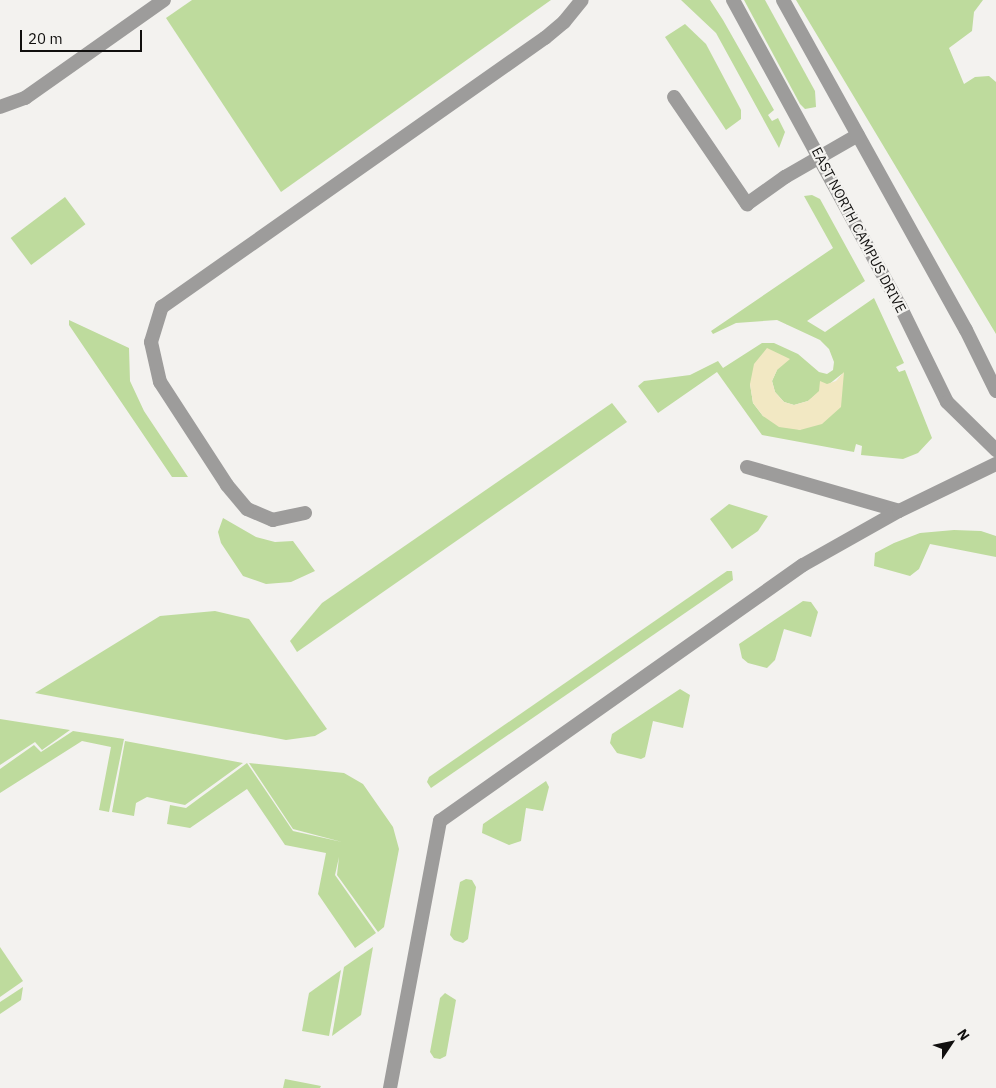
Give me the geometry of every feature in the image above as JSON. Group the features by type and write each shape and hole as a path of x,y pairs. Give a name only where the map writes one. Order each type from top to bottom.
{"street":[{"path":"0,107 25,98 164,0"},
{"path":"305,513 273,520 247,509 227,485 160,382 151,342 162,307 545,38 582,0"},
{"name":"EAST NORTH CAMPUS DRIVE","path":"733,0 900,306 947,402 996,450"},
{"path":"782,0 966,330 996,390"},
{"path":"674,96 747,204 819,157 858,135"},
{"path":"390,1088 440,820 803,565 899,511 996,464"},
{"path":"747,467 899,511"}],"green space":[{"path":"192,0 551,0 281,192 166,18"},
{"path":"681,0 710,0 774,110 768,115 772,121 778,118 785,132 779,148 716,33"},
{"path":"744,0 765,0 815,91 816,107 805,109 800,104"},
{"path":"796,0 983,0 974,12 972,31 949,48 964,84 975,77 989,76 996,82 996,334"},
{"path":"685,24 706,44 741,110 741,119 726,130 665,37"},
{"path":"812,195 820,199 865,281 807,321 825,332 874,298 904,363 896,367 899,372 905,370 932,438 918,453 903,459 861,455 862,446 856,444 854,452 762,435 717,372 658,413 638,386 644,381 690,375 718,361 723,368 762,343 774,343 798,354 819,372 827,374 833,370 834,362 829,349 820,340 777,320 736,323 713,334 711,331 833,248 804,196","holes":["777,370 772,381 775,392 784,402 794,405 808,401 843,373 800,430 763,416 753,403 750,384"]},
{"path":"65,197 85,224 31,265 11,238"},
{"path":"69,320 129,348 130,381 144,411 188,477 172,477 69,325"},
{"path":"612,403 627,422 297,652 290,641 322,603"},
{"path":"729,504 768,516 758,531 732,549 710,519"},
{"path":"223,518 256,537 275,542 293,541 315,571 291,582 266,584 243,576 221,543 218,532"},
{"path":"954,530 981,531 996,536 996,557 930,544 919,569 910,576 874,566 875,553 894,543 920,533"},
{"path":"727,571 732,571 733,580 431,788 427,782 429,777"},
{"path":"803,601 811,602 818,612 811,637 784,629 775,660 767,668 748,663 742,658 739,644"},
{"path":"215,611 249,619 327,729 315,736 286,740 35,693 160,616"},
{"path":"680,689 690,695 683,728 653,721 645,757 641,759 617,753 610,743 612,734"},
{"path":"0,719 70,730 42,750 35,742 0,765"},
{"path":"73,731 124,739 109,812 99,810 111,747 82,741 0,793 0,769 34,745 41,752"},
{"path":"125,741 243,763 185,805 147,797 136,803 134,816 112,812"},
{"path":"247,763 293,831 342,842 293,829 249,763 344,773 363,784 393,827 399,849 384,927 378,932 337,875 339,857 335,875 376,933 355,948 318,894 326,853 285,845 247,789 190,828 167,824 170,805 186,808"},
{"path":"546,781 549,787 543,811 526,808 521,841 509,845 482,833 483,824"},
{"path":"466,879 472,880 476,887 468,939 463,943 454,940 450,935 460,882"},
{"path":"0,947 23,981 0,997"},
{"path":"373,947 361,1015 332,1036 344,967"},
{"path":"341,970 329,1036 302,1031 309,993"},
{"path":"23,987 21,1000 0,1014 0,1002"},
{"path":"445,993 456,1000 446,1056 440,1059 434,1058 430,1052 440,998"},
{"path":"285,1079 321,1086 320,1088 283,1088"}],"sand":[{"path":"767,348 790,359 777,370 772,381 775,392 784,402 794,405 808,401 819,391 820,381 827,384 836,381 844,372 841,407 822,424 800,430 779,427 763,416 753,403 750,384 754,364"}]}
